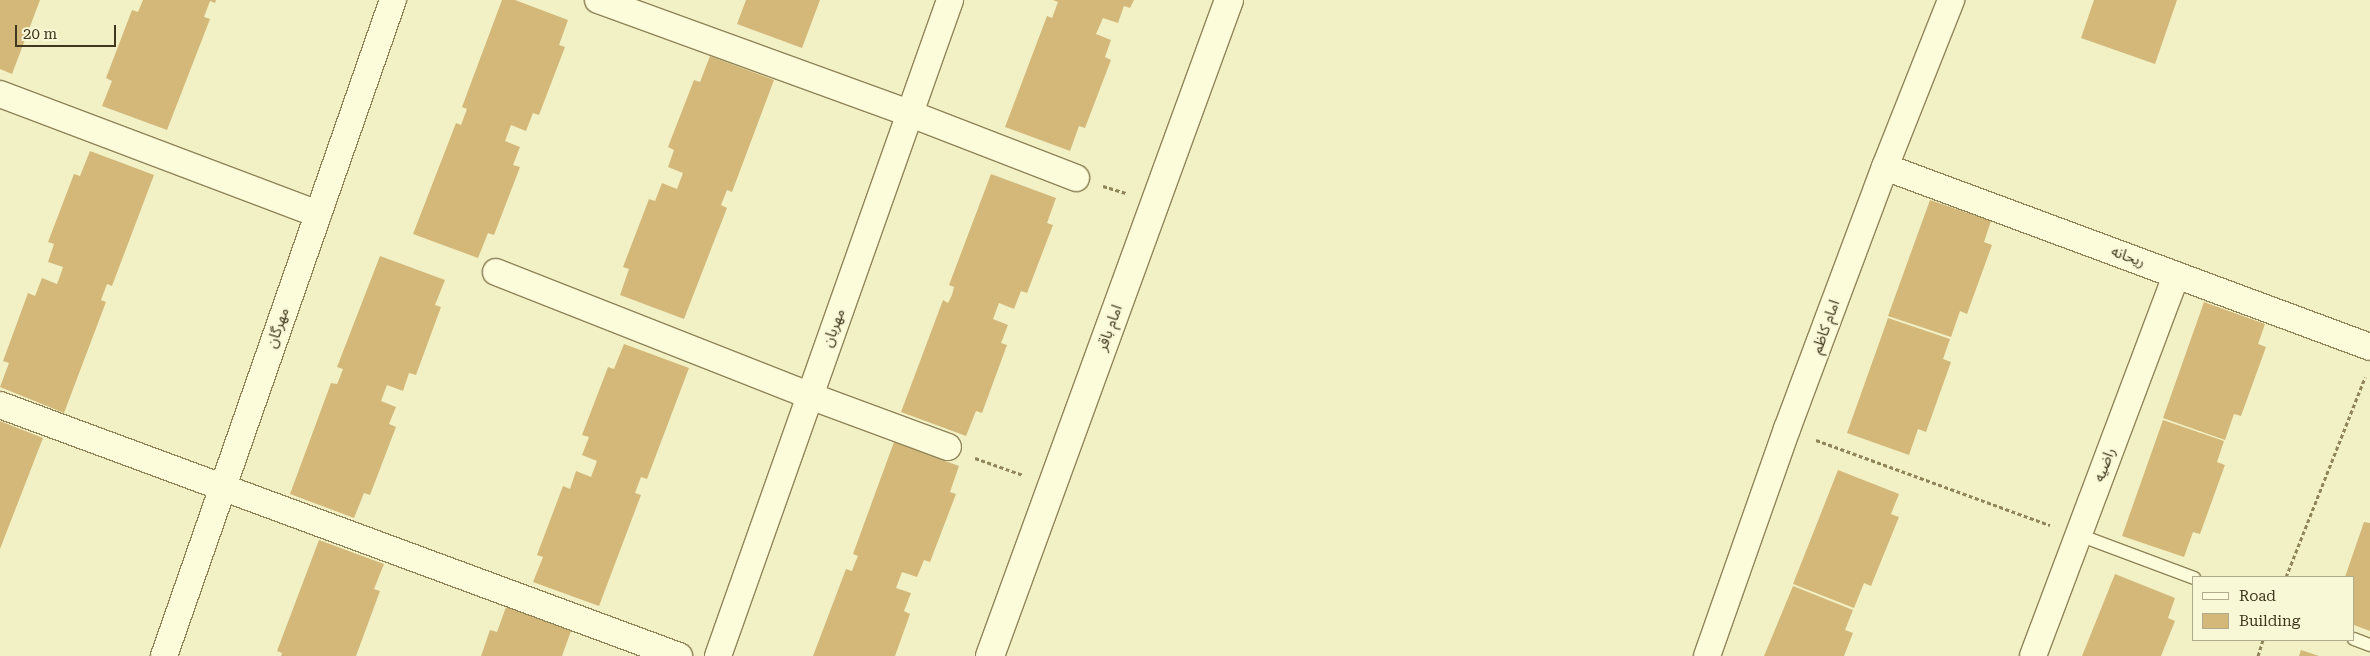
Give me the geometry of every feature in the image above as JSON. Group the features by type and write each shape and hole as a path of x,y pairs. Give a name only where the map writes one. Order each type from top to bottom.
{"street":[{"name":"مهرگان","path":"164,656 392,0"},
{"path":"598,0 911,114 1076,178"},
{"name":"مهربان","path":"718,656 950,0"},
{"name":"امام باقر","path":"990,656 1229,0"},
{"name":"امام کاظم","path":"1707,656 1787,430 1885,167 1951,0"},
{"path":"0,94 318,214"},
{"name":"ریحانه","path":"1885,167 2370,347"},
{"path":"496,272 810,396 948,448"},
{"name":"راضیه","path":"2033,656 2176,275"},
{"path":"0,405 679,656"}],"lane":[{"path":"2079,535 2192,577"},
{"path":"2355,639 2370,645"}],"path":[{"path":"1076,178 1155,203"},
{"path":"2286,576 2366,374"},
{"path":"1787,430 2079,535"},
{"path":"948,448 1052,486"},
{"path":"2258,656 2263,641"}],"building":[{"path":"0,0 40,0 12,74 0,69"},
{"path":"143,0 216,0 215,3 210,1 204,17 210,19 167,130 102,106 112,81 106,78 132,10 138,12"},
{"path":"502,0 515,0 568,20 559,45 565,47 539,115 533,113 526,131 511,125 505,141 520,147 513,165 520,167 494,235 488,233 478,258 413,234 456,123 461,125 467,109 462,107"},
{"path":"746,0 820,0 802,48 737,24"},
{"path":"1053,0 1134,0 1130,8 1124,6 1118,23 1103,18 1096,34 1111,40 1105,57 1111,60 1085,128 1079,126 1070,151 1005,127 1047,16 1052,18 1058,2"},
{"path":"2094,0 2177,0 2155,64 2081,38"},
{"path":"710,56 774,80 732,192 727,190 721,205 727,208 684,319 620,295 629,269 623,267 649,199 655,201 662,183 677,189 683,173 668,167 674,150 668,147 694,80 700,82"},
{"path":"90,151 154,175 112,286 107,284 101,300 106,302 64,413 0,387 9,363 3,361 28,293 35,296 42,278 57,284 63,267 48,262 54,244 48,242 74,174 80,176"},
{"path":"991,174 1056,198 1047,223 1053,225 1027,293 1021,291 1014,309 999,303 993,319 1008,325 1001,343 1007,345 982,413 976,411 966,436 901,412 943,300 948,303 952,295 954,287 949,285"},
{"path":"1930,200 1991,221 1984,242 1992,245 1967,314 1960,311 1951,337 1888,316"},
{"path":"380,256 445,280 435,305 441,307 416,375 409,373 403,391 387,385 381,401 396,407 389,424 396,427 370,495 364,493 354,518 290,494 331,383 337,384 340,377 343,369 337,367"},
{"path":"2204,302 2265,324 2258,344 2266,347 2241,416 2234,414 2225,440 2163,418"},
{"path":"1888,318 1950,339 1943,359 1951,362 1926,432 1918,429 1909,455 1847,433"},
{"path":"624,344 689,368 647,479 641,477 635,493 641,495 599,606 533,582 543,557 537,555 563,486 570,489 576,471 591,477 597,461 582,455 589,437 582,435 608,367 614,369"},
{"path":"2163,420 2224,441 2217,462 2225,465 2200,534 2193,532 2184,557 2122,536"},
{"path":"0,421 43,438 0,549"},
{"path":"894,442 959,466 950,492 956,494 930,562 924,560 917,577 902,572 896,588 911,593 904,611 910,614 895,656 813,656 846,569 852,571 858,556 853,554"},
{"path":"1838,470 1899,494 1891,514 1899,517 1871,586 1864,583 1854,608 1793,584"},
{"path":"2364,522 2370,523 2370,631 2355,625 2355,576 2345,576"},
{"path":"319,540 384,564 374,589 380,591 356,656 281,656 282,653 277,651"},
{"path":"2115,574 2175,598 2168,618 2175,621 2161,656 2082,656"},
{"path":"1793,586 1853,610 1845,630 1853,633 1844,656 1764,656"},
{"path":"506,607 571,631 562,656 481,656 490,630 497,632"},
{"path":"2301,650 2319,656 2299,656"}]}
